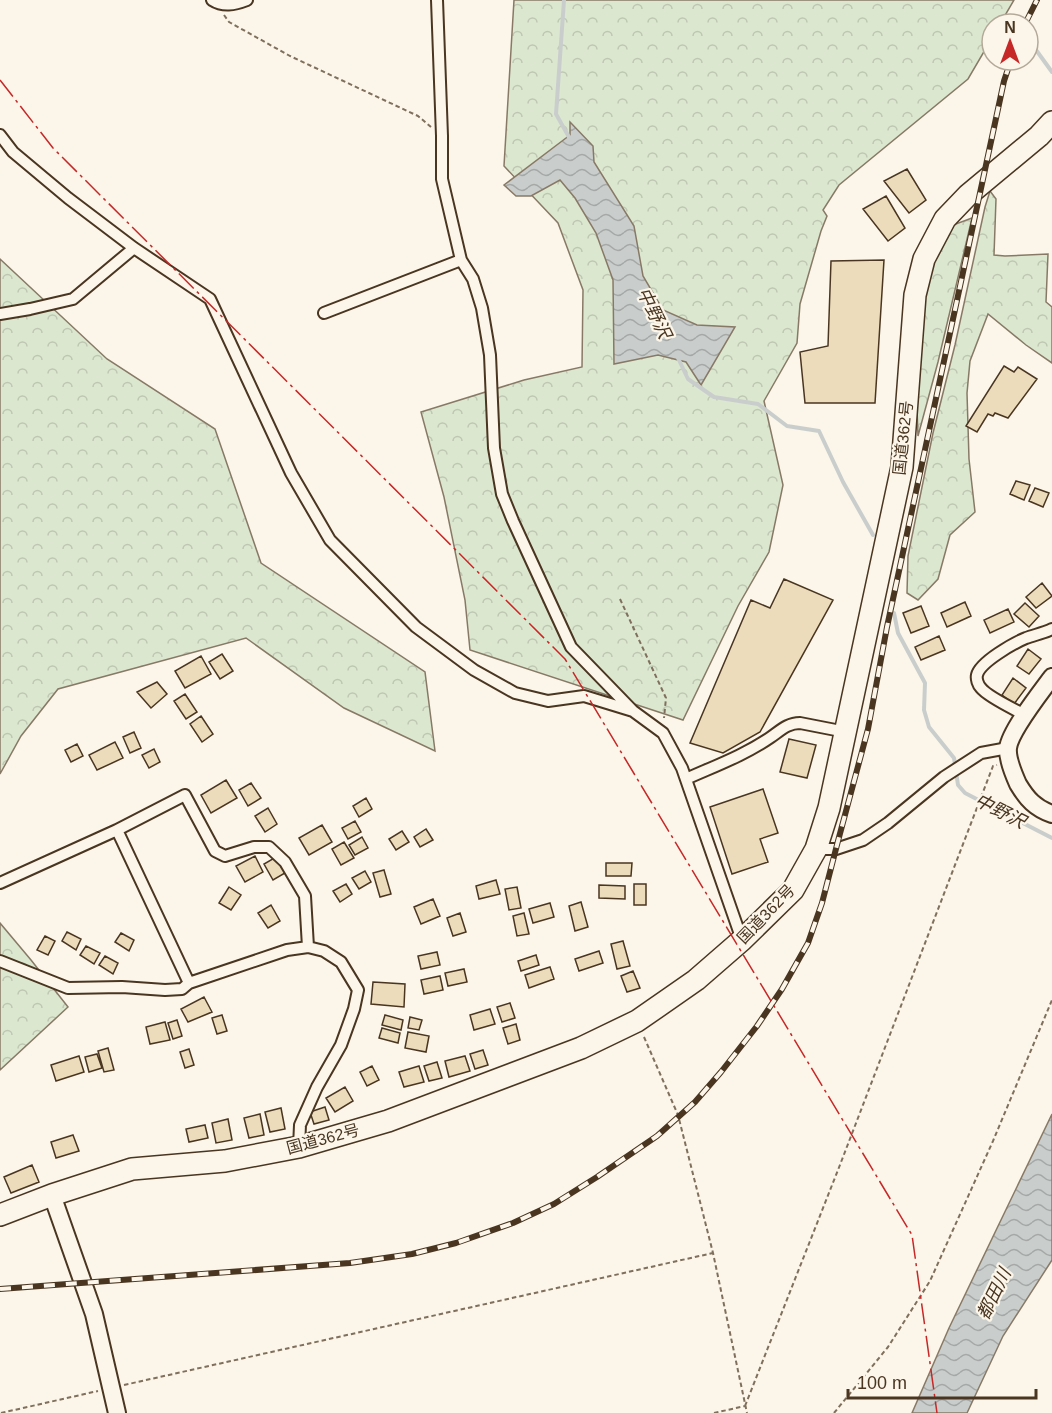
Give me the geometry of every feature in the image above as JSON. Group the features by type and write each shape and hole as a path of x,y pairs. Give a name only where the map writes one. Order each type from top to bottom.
{"highway":[{"name":"国道362号","path":"0,1215 132,1169 225,1161 299,1147 388,1121 581,1048 637,1020 696,980 742,940 793,890 816,849 830,808 902,466 915,295 924,259 945,219 968,195 1039,136 1052,122"}],"street":[{"path":"215,2 231,5 246,0"},
{"path":"437,0 442,179 461,260 473,279 482,308 490,355 494,448 502,494 571,646 633,711 663,733 682,768 742,940"},
{"path":"0,135 13,152 68,198 134,248 210,299 291,472 330,540 416,627 474,669 515,693 548,701 584,696 633,711"},
{"path":"0,314 73,299 134,248"},
{"path":"324,313 461,260"},
{"path":"1025,715 986,693 978,683 977,676 979,671 1000,652 1052,628"},
{"path":"1052,677 1017,726 1009,755 1014,776 1026,797 1041,810 1052,814"},
{"path":"686,779 756,747 785,726 793,723 846,732"},
{"path":"816,849 836,849 863,840 944,777 981,753 1009,755"},
{"path":"0,883 117,830 185,795 215,851 225,856 254,847 269,847 285,862 305,896 308,947"},
{"path":"117,830 189,983"},
{"path":"0,961 68,988 122,987 165,990 182,989 189,983 287,950 308,947 324,951 341,962 358,990 341,1045 317,1087 300,1125 299,1147"},
{"path":"52,1195 94,1314 117,1413"}],"path":[{"path":"215,2 229,22 290,56 418,116 442,136"},
{"path":"620,599 666,698 663,733"},
{"path":"745,1406 993,766 1009,755"},
{"path":"834,1413 888,1347 930,1281 993,1141 1052,1000"},
{"path":"637,1020 678,1115 713,1253 747,1413"},
{"path":"1,1413 713,1253"},
{"path":"714,1413 745,1406"}],"green space":[{"path":"514,0 1014,0 1007,12 980,12 980,58 968,79 839,185 823,210 827,216 800,304 797,343 764,401 783,485 769,552 738,606 683,720 470,650 465,600 444,497 421,412 524,380 582,367 583,290 558,223 504,166"},
{"path":"990,191 996,199 994,255 1048,254 1046,302 1052,307 1052,363 988,314 970,361 967,393 969,459 975,512 950,535 938,579 918,600 907,593 908,556 933,433"},
{"path":"972,218 918,436 916,382 925,276 953,225"},
{"path":"0,259 107,359 215,429 261,563 425,672 435,751 344,708 246,638 58,689 21,736 0,774"},
{"path":"0,923 68,1007 0,1070"}],"water":[{"path":"570,122 593,146 594,162 634,226 643,276 663,310 697,325 735,327 701,385 686,362 658,355 614,364 613,280 596,233 575,198 560,180 531,196 516,196 504,185 570,135"},
{"name":"都田川","path":"1052,1114 1052,1260 1003,1336 967,1413 912,1413 949,1328"}],"building":[{"path":"907,169 926,200 909,213 884,181"},
{"path":"886,196 905,228 888,241 863,209"},
{"path":"884,260 875,403 805,403 800,352 828,346 831,261"},
{"path":"1004,366 1014,372 1018,367 1037,379 1008,418 995,413 993,416 988,414 977,432 966,426"},
{"path":"1016,481 1030,485 1024,500 1010,494"},
{"path":"1035,488 1049,493 1043,507 1029,501"},
{"path":"784,579 833,600 760,732 723,753 690,743 751,600 770,608"},
{"path":"1042,583 1052,596 1036,608 1026,597"},
{"path":"965,602 971,616 947,627 941,613"},
{"path":"1025,603 1039,616 1029,627 1014,614"},
{"path":"921,606 929,626 911,633 903,613"},
{"path":"1008,609 1014,622 990,633 984,620"},
{"path":"939,636 945,650 921,660 915,647"},
{"path":"1028,649 1041,659 1029,674 1017,666"},
{"path":"222,654 233,671 220,679 209,662"},
{"path":"201,656 211,674 185,688 175,671"},
{"path":"1013,678 1026,688 1014,704 1002,695"},
{"path":"157,682 167,694 151,708 137,692"},
{"path":"185,694 197,712 186,719 174,701"},
{"path":"201,716 213,734 202,742 190,724"},
{"path":"134,732 141,748 130,753 123,737"},
{"path":"789,739 816,745 807,778 780,772"},
{"path":"115,742 123,758 97,770 89,755"},
{"path":"77,744 83,756 71,762 65,750"},
{"path":"154,749 160,762 149,768 142,755"},
{"path":"226,780 237,798 211,813 201,795"},
{"path":"251,783 261,798 248,806 239,790"},
{"path":"763,789 778,833 760,839 768,862 732,874 710,807"},
{"path":"366,798 372,809 359,817 353,806"},
{"path":"268,808 277,824 265,832 255,816"},
{"path":"355,821 361,832 348,839 342,828"},
{"path":"322,825 332,842 309,855 299,838"},
{"path":"426,829 433,840 420,847 414,837"},
{"path":"402,831 409,842 396,850 389,839"},
{"path":"362,837 368,848 355,855 349,845"},
{"path":"344,842 354,858 341,865 332,849"},
{"path":"255,856 263,872 245,882 236,866"},
{"path":"276,857 285,873 273,880 264,864"},
{"path":"606,863 632,863 631,876 606,876"},
{"path":"384,870 391,894 380,897 373,873"},
{"path":"365,871 371,882 359,889 352,878"},
{"path":"496,880 500,894 479,899 476,886"},
{"path":"346,884 352,894 340,902 333,891"},
{"path":"634,884 646,884 646,905 634,905"},
{"path":"599,885 625,886 625,899 599,898"},
{"path":"229,887 241,895 231,910 219,903"},
{"path":"517,887 521,908 509,910 505,889"},
{"path":"433,899 440,916 421,924 414,907"},
{"path":"581,902 588,927 575,931 569,906"},
{"path":"550,903 554,917 533,923 529,909"},
{"path":"271,905 280,921 268,928 258,913"},
{"path":"460,913 466,932 453,936 447,918"},
{"path":"524,913 529,934 517,936 513,916"},
{"path":"67,932 81,939 76,950 62,941"},
{"path":"121,933 134,940 129,951 115,942"},
{"path":"45,936 55,941 48,955 37,950"},
{"path":"623,941 630,966 617,969 611,944"},
{"path":"86,946 100,953 94,964 80,955"},
{"path":"599,951 603,963 579,971 575,959"},
{"path":"437,952 440,965 421,969 418,956"},
{"path":"536,955 539,965 521,971 518,961"},
{"path":"105,956 118,963 113,974 99,965"},
{"path":"550,967 554,979 529,988 525,975"},
{"path":"464,969 467,982 448,986 445,973"},
{"path":"633,971 640,988 627,992 621,976"},
{"path":"440,976 443,990 424,994 421,980"},
{"path":"373,982 405,984 404,1007 371,1004"},
{"path":"204,997 212,1012 188,1022 181,1009"},
{"path":"510,1003 515,1018 502,1022 497,1007"},
{"path":"490,1009 495,1024 474,1030 470,1015"},
{"path":"222,1015 227,1031 217,1034 212,1018"},
{"path":"385,1015 403,1020 401,1030 382,1025"},
{"path":"410,1017 422,1020 419,1030 408,1028"},
{"path":"177,1020 182,1036 173,1039 168,1023"},
{"path":"165,1022 170,1040 150,1044 146,1027"},
{"path":"516,1024 520,1040 508,1044 503,1028"},
{"path":"382,1028 400,1033 398,1043 379,1038"},
{"path":"408,1032 429,1036 426,1052 405,1048"},
{"path":"108,1048 114,1070 104,1072 98,1051"},
{"path":"189,1049 194,1065 185,1068 180,1052"},
{"path":"483,1050 488,1065 475,1069 470,1054"},
{"path":"97,1054 102,1068 89,1072 85,1057"},
{"path":"79,1056 84,1072 56,1081 51,1065"},
{"path":"465,1056 470,1071 449,1077 445,1061"},
{"path":"437,1062 442,1078 429,1081 424,1066"},
{"path":"372,1066 379,1080 367,1086 360,1072"},
{"path":"419,1066 424,1082 404,1087 399,1072"},
{"path":"345,1087 353,1101 335,1112 326,1098"},
{"path":"325,1107 329,1120 314,1124 310,1112"},
{"path":"281,1108 285,1129 270,1132 265,1112"},
{"path":"260,1114 264,1135 249,1138 244,1118"},
{"path":"228,1119 232,1140 216,1143 212,1123"},
{"path":"205,1125 208,1138 189,1142 186,1129"},
{"path":"73,1135 79,1151 56,1158 51,1142"},
{"path":"32,1165 39,1182 11,1193 4,1177"}],"waterway":[{"name":"中野沢","path":"564,0 556,114 570,139"},
{"path":"1040,55 1052,72"},
{"name":"中野沢","path":"678,358 688,379 714,397 758,404 787,426 819,431 843,482 873,535"},
{"name":"中野沢","path":"894,613 898,633 925,683 924,710 929,727 954,758 958,785 965,793 1052,838"}],"railway":[{"path":"1031,12 1037,0"},
{"path":"0,1289 350,1263 412,1254 456,1243 513,1223 554,1204 597,1177 657,1136 695,1102 721,1072 782,989 808,943 822,903 868,729 887,627 1007,72"}],"power":[{"path":"0,80 53,148 565,659 912,1235 937,1413"}]}
